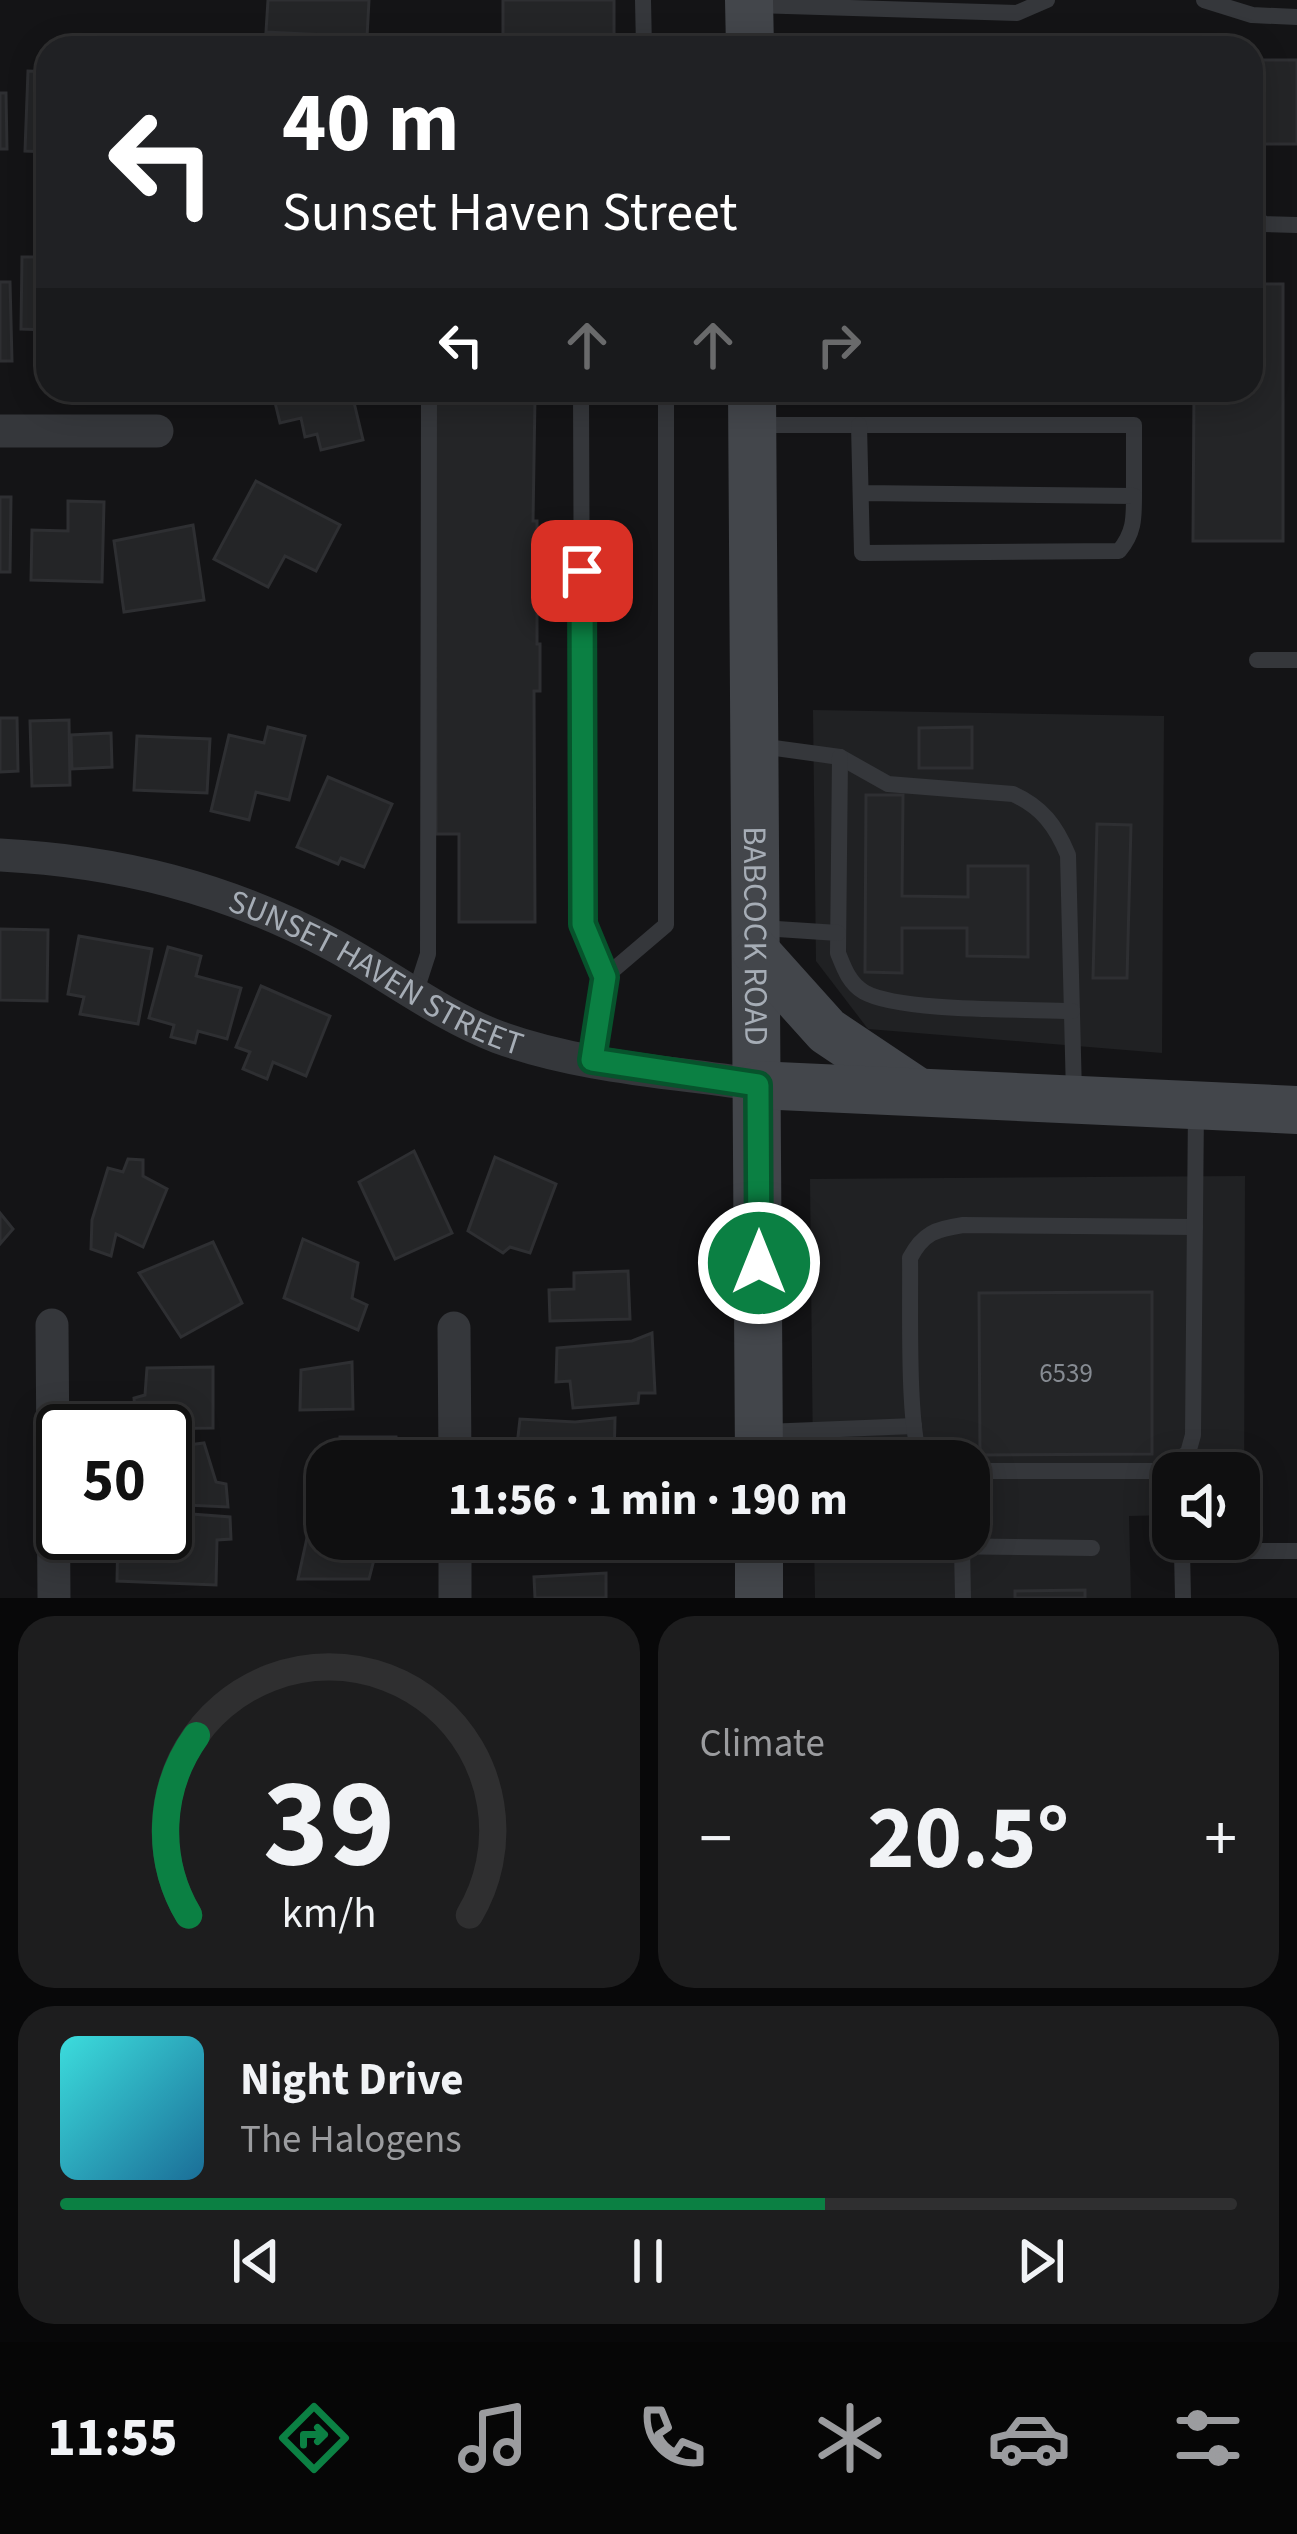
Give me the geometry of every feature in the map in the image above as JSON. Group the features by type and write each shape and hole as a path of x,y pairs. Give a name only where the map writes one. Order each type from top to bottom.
{"main road":[{"name":"BABCOCK ROAD","path":"752,407 758,1085 1297,1110"},
{"path":"756,940 827,1031 919,1093"},
{"path":"758,1085 759,1440"},
{"path":"759,1560 759,1598"}],"street":[{"path":"0,431 157,431"},
{"name":"SUNSET HAVEN STREET","path":"0,855 133,869 203,888 335,946 414,995 494,1035 592,1060 758,1085"},
{"path":"52,1325 54,1598"},
{"path":"454,1328 454,1440"},
{"path":"455,1560 455,1598"}],"lane":[{"path":"643,0 644,36"},
{"path":"750,18 1018,13 1047,0"},
{"path":"1204,0 1252,15 1297,16"},
{"path":"1263,223 1297,225"},
{"path":"414,995 428,954 429,402"},
{"path":"581,402 583,924 605,977 592,1060"},
{"path":"605,977 666,925 666,402"},
{"path":"752,407 859,424 1133,424 1132,536 1119,551 862,553 859,424"},
{"path":"860,494 1134,496"},
{"path":"1257,660 1297,660"},
{"path":"754,746 840,757 888,784 1013,794 1030,802 1054,825 1068,855 1074,1101"},
{"path":"840,757 838,933 843,967 851,982 865,993 899,1003 1072,1011"},
{"path":"756,940 838,933"},
{"path":"990,1471 1158,1471 1188,1453 1193,1435 1196,1106"},
{"path":"915,1440 910,1258 920,1239 938,1228 962,1225 1195,1227"},
{"path":"811,1440 914,1426"},
{"path":"990,1546 1092,1548"},
{"path":"1183,1598 1182,1551 1297,1551"},
{"path":"962,1560 963,1598"}],"shaded area":[{"path":"813,710 1164,716 1162,1053 868,1029 816,961"},
{"path":"1245,1176 1244,1452 1152,1452 1152,1515 1129,1516 1131,1598 815,1598 814,1560 990,1560 990,1440 813,1440 810,1179"}],"building":[{"path":"268,0 369,0 367,36 266,32"},
{"path":"503,0 614,0 614,36 503,36"},
{"path":"1263,60 1297,60 1297,144 1263,144"},
{"path":"28,71 36,71 36,151 25,151"},
{"path":"0,93 6,93 7,149 0,149"},
{"path":"22,257 36,257 36,330 21,329"},
{"path":"0,282 10,282 12,361 0,361"},
{"path":"1263,284 1283,284 1283,541 1193,541 1194,402 1263,402"},
{"path":"275,402 354,402 363,440 321,450 317,434 305,437 301,418 280,423"},
{"path":"435,402 535,402 533,521 537,521 540,644 540,691 534,691 535,922 459,922 459,834 436,834"},
{"path":"256,481 340,525 316,571 285,556 268,587 214,559"},
{"path":"0,497 11,497 10,572 0,572"},
{"path":"68,501 104,502 102,582 31,580 32,530 68,531"},
{"path":"193,525 204,600 124,612 114,541"},
{"path":"0,718 17,718 18,771 0,772"},
{"path":"69,720 70,785 32,786 30,721"},
{"path":"268,727 305,736 289,800 256,792 249,820 211,811 229,735 264,743"},
{"path":"972,727 972,768 919,768 919,728"},
{"path":"111,733 112,767 72,769 71,735"},
{"path":"137,736 210,739 207,793 134,790"},
{"path":"328,777 392,804 364,867 341,858 338,864 297,847"},
{"path":"866,795 903,795 902,896 968,897 968,866 1028,866 1028,957 967,956 967,928 902,928 902,973 865,972"},
{"path":"1097,824 1131,825 1127,978 1093,978"},
{"path":"0,929 48,930 47,1001 0,1000"},
{"path":"79,936 152,949 138,1024 80,1014 84,997 68,994"},
{"path":"168,947 201,956 196,976 241,988 227,1039 198,1031 195,1043 171,1037 174,1025 149,1018"},
{"path":"261,986 330,1016 306,1076 273,1062 267,1079 243,1069 250,1052 236,1047"},
{"path":"414,1151 452,1233 395,1259 359,1182"},
{"path":"495,1157 556,1184 530,1253 510,1247 503,1253 468,1231"},
{"path":"128,1159 143,1160 143,1176 167,1189 143,1247 116,1234 111,1256 91,1249 92,1220 108,1168 123,1172"},
{"path":"0,1213 13,1229 0,1244"},
{"path":"303,1239 358,1263 352,1298 367,1305 358,1330 284,1298"},
{"path":"213,1242 242,1303 181,1337 139,1273"},
{"path":"628,1271 630,1319 550,1321 549,1290 574,1289 574,1273"},
{"path":"1152,1292 1152,1454 990,1455 990,1440 980,1440 979,1293"},
{"path":"652,1333 655,1393 639,1393 638,1403 573,1408 570,1381 556,1382 557,1348 632,1341"},
{"path":"352,1362 353,1409 300,1410 301,1370"},
{"path":"213,1367 213,1428 192,1428 192,1404 135,1404 134,1398 145,1395 147,1368"},
{"path":"615,1418 614,1440 518,1440 520,1419"},
{"path":"340,1437 396,1440 340,1440"},
{"path":"204,1443 216,1482 226,1484 228,1507 192,1505 192,1445"},
{"path":"192,1514 230,1517 231,1539 217,1540 216,1585 117,1581 117,1560 192,1560"},
{"path":"306,1542 306,1560 374,1560 369,1579 298,1579"},
{"path":"606,1573 606,1598 535,1598 534,1577"},
{"path":"1085,1590 1085,1598 1015,1598 1015,1591"}],"route":[{"path":"582,571 583,924 605,977 592,1060 758,1085 759,1263"}]}
